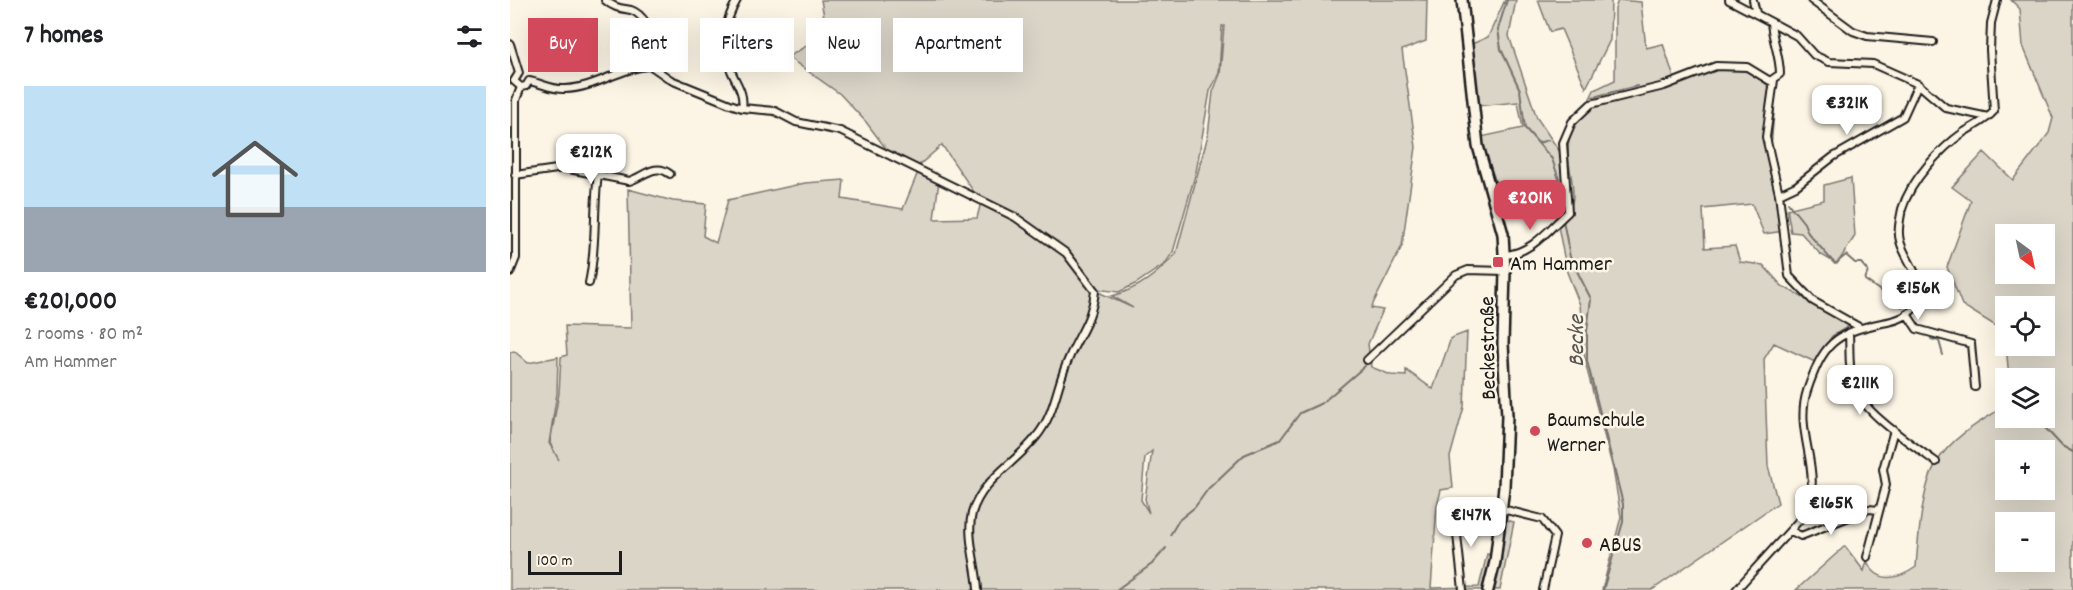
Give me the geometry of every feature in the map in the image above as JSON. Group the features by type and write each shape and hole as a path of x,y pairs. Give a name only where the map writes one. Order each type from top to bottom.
{"main road":[{"name":"Beckestraße","path":"1462,0 1478,146 1503,234 1505,271 1503,344 1507,417 1502,509 1495,562 1488,590"}],"street":[{"path":"604,0 615,8 634,12 639,18"},
{"path":"737,0 727,18 723,39 730,68 742,94 742,108"},
{"path":"1729,0 1797,36 1814,55 1829,62 1873,64 1918,84 1946,108 1989,117"},
{"path":"1753,0 1756,13"},
{"path":"1811,0 1853,31 1867,36 1933,42"},
{"path":"1736,590 1791,531 1812,500 1814,477 1803,425 1806,394 1818,363 1832,341 1861,328 1892,321 1907,314 1916,306 1920,286 1900,242 1898,232 1903,208 1918,180 1941,151 1994,111 1990,50 1991,23 1997,0"},
{"path":"1771,22 1772,35 1780,57 1780,74 1774,80 1766,136 1779,194 1789,276 1813,302 1861,328"},
{"path":"510,44 519,73 514,81 521,87"},
{"path":"1504,255 1514,255 1528,248 1566,213 1569,201 1563,144 1572,122 1589,105 1664,86 1716,66 1747,67 1770,81 1774,80"},
{"path":"529,81 563,90 592,84 617,72"},
{"path":"660,72 671,80 742,108 775,111 796,122 840,131 1015,217 1066,253 1095,291 1093,311 1068,359 1048,421 1035,439 989,483 976,501 971,516 978,590"},
{"path":"519,73 526,74 529,81"},
{"path":"521,87 526,86 529,81"},
{"path":"1779,194 1796,186 1825,163 1903,117 1918,84"},
{"path":"510,273 516,258 513,227 516,100 521,87"},
{"path":"515,175 564,168 630,181 644,171 666,171 670,174"},
{"path":"589,283 594,249 593,219 598,174"},
{"path":"1366,360 1456,275 1468,270 1505,271"},
{"path":"1907,314 1917,329 1971,344 1975,387"},
{"path":"1849,333 1852,384 1858,397 1894,430 1936,462"},
{"path":"1867,557 1886,485 1883,469 1894,430"},
{"path":"1454,507 1463,590"},
{"path":"1502,509 1542,519 1555,536 1551,565 1543,590"},
{"path":"1791,531 1801,536 1869,509 1878,510"}],"shaded area":[{"path":"821,0 1427,0 1426,41 1402,50 1416,147 1402,246 1371,308 1383,310 1368,344 1371,367 1391,375 1406,376 1406,370 1433,389 1451,338 1467,332 1464,407 1450,457 1453,488 1441,490 1437,506 1431,588 1479,587 1487,554 1491,555 1483,590 510,590 510,352 514,351 528,363 558,357 557,393 549,443 559,460 550,443 559,393 561,357 567,355 565,326 631,328 628,189 673,201 706,204 703,236 716,243 728,200 805,183 844,180 842,199 903,209 918,172 939,181 934,219 977,218 981,202 1014,219 1064,254 1093,291 1091,311 1066,363 1095,312 1096,291 1133,308 1112,296 1147,280 1162,268 1176,254 1208,135 1213,92 1220,74 1224,26 1222,26 1219,73 1210,91 1196,172 1173,252 1165,264 1119,292 1096,289 1067,251 1016,216 978,198 942,145 918,166 887,150 866,122 840,94 809,72 881,72 881,18 824,18","holes":["1152,451 1145,499 1149,513 1141,500 1145,457"]},
{"path":"1505,0 1516,0 1509,36 1537,118 1560,152 1566,210 1557,217 1550,185 1500,201 1483,146 1481,137 1523,128 1518,102 1477,106 1472,44 1488,37"},
{"path":"1538,0 1611,0 1610,40 1586,88 1561,29 1550,32"},
{"path":"1618,0 1641,2 1646,48 1663,44 1676,84 1713,71 1737,69 1759,78 1770,88 1766,137 1784,231 1764,234 1752,204 1703,209 1705,248 1735,246 1740,262 1763,265 1782,286 1836,316 1849,326 1832,336 1815,362 1774,343 1764,359 1768,466 1778,503 1652,590 1602,590 1621,517 1613,469 1585,362 1580,305 1567,272 1558,226 1572,205 1568,148 1571,132 1583,115 1594,90 1615,80 1615,9"},
{"path":"2011,0 2073,0 2073,590 1796,590 1845,546 1864,571 1867,561 1876,573 1888,578 1902,575 1916,567 1924,498 1937,462 1943,453 1968,430 1995,412 1995,428 2055,428 2055,368 2008,368 2007,356 2055,356 2055,296 1995,296 1995,325 1962,305 1947,267 1971,201 1952,187 1984,152 2013,180 2049,133 2053,118 2023,46 2020,9"},
{"path":"806,46 806,70 794,61 794,53"},
{"path":"1851,178 1855,236 1837,264 1820,254 1801,233 1791,232 1787,209 1824,200 1824,185"},
{"path":"1505,520 1514,522 1500,590 1492,590"}],"waterway":[{"name":"Becke","path":"1507,0 1498,29 1501,49 1520,90 1525,128 1552,159 1559,179 1562,214"},
{"path":"1593,97 1637,86"},
{"path":"1774,110 1771,144 1778,174"},
{"path":"1538,143 1548,140"},
{"path":"1788,203 1804,223 1808,233 1835,264 1846,255 1855,263 1861,263 1868,271 1865,280 1903,307"},
{"name":"Becke","path":"1563,220 1570,257 1591,299 1587,331 1587,361 1623,504 1623,522 1603,590"},
{"path":"1931,339 1939,341 1943,355"},
{"path":"1170,535 1179,520 1195,507 1208,489 1244,455 1280,440 1300,413 1322,403 1365,366"},
{"path":"2045,428 2062,446 2073,452"},
{"path":"1116,590 1152,564 1166,548"}],"place":[{"name":"Am Hammer","path":"1498,262"},
{"name":"Baumschule Werner","path":"1535,431"},
{"name":"ABUS","path":"1587,543"}]}
